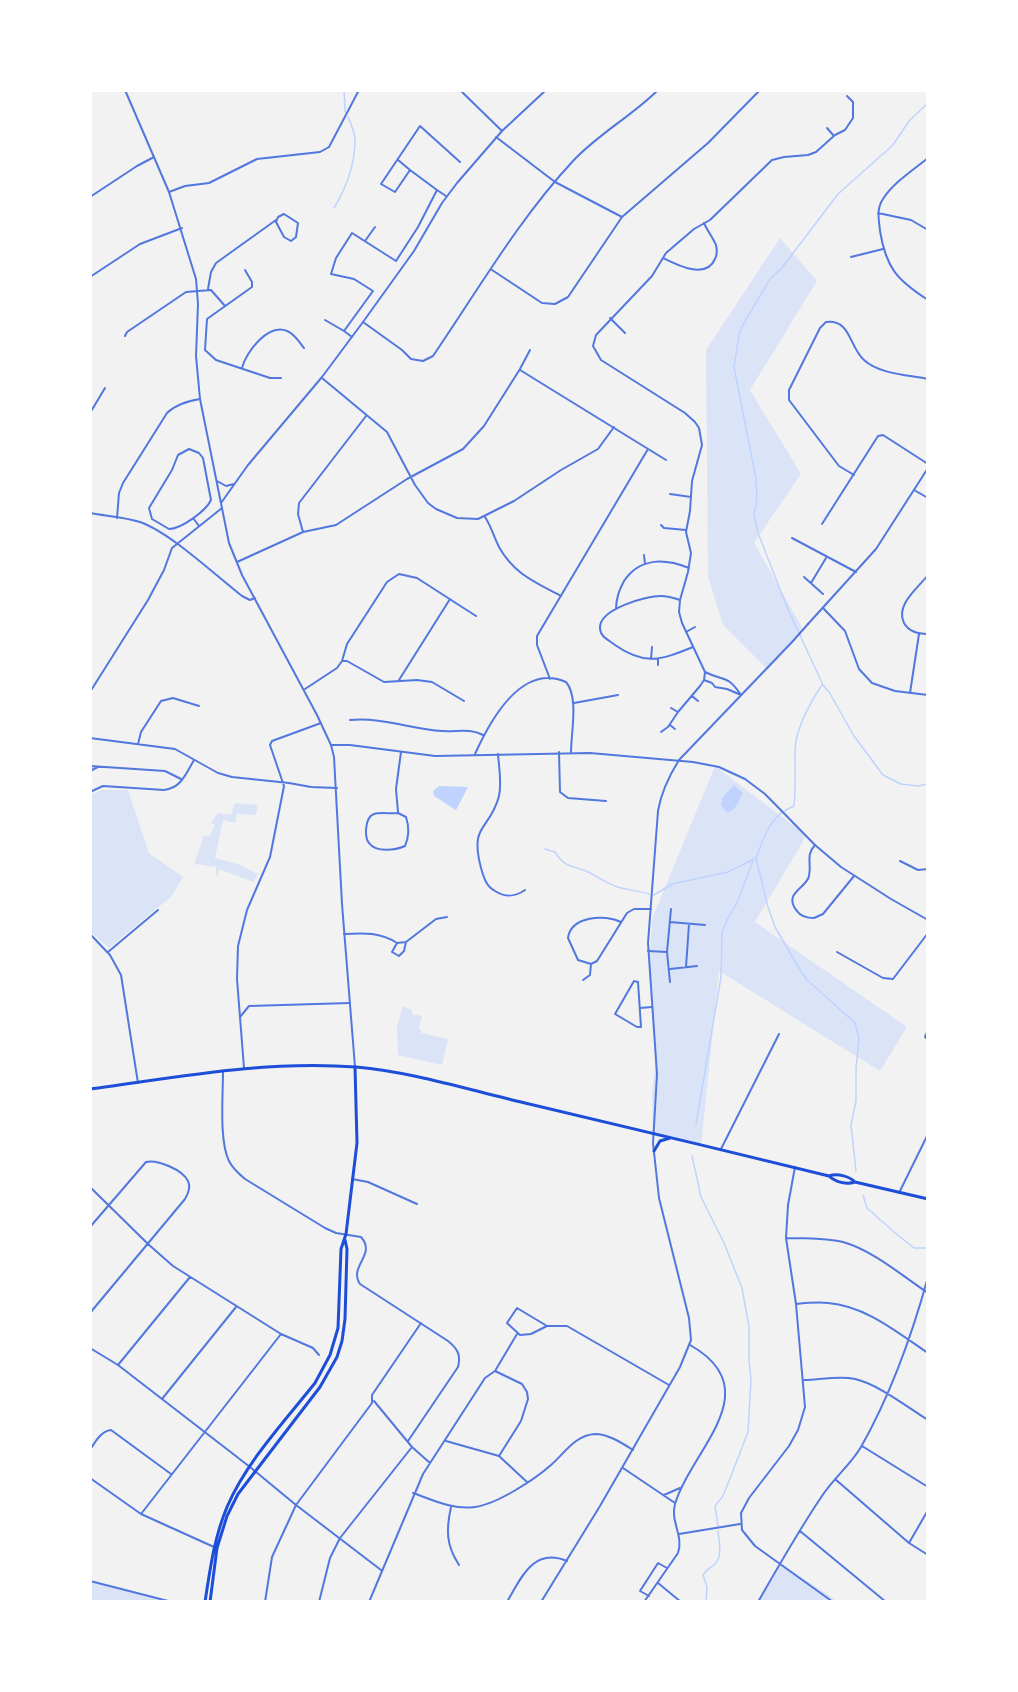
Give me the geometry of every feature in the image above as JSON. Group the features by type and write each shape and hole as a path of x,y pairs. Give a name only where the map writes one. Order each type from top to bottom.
{"main road":[{"path":"90,1089 244,1068 296,1065 355,1067 408,1075 795,1167 829,1176 833,1180 850,1184 855,1182 928,1199"},
{"path":"205,1602 214,1547 227,1508 250,1467 315,1383 330,1355 338,1328 341,1249 346,1234 358,1138 355,1067"},
{"path":"654,1151 660,1141 674,1138"},
{"path":"210,1602 215,1559 224,1526 237,1494 320,1387 337,1357 345,1319 347,1249 345,1240"}],"street":[{"path":"124,90 169,192 182,228 198,290 196,356 200,399 229,543 236,562 304,689 331,746 336,768 344,934 355,1067"},
{"path":"169,192 185,186 209,183 257,159 320,152 329,147 359,90"},
{"path":"460,90 502,131"},
{"path":"221,503 363,322 404,266 446,196 496,137 546,90"},
{"path":"363,322 411,359 418,361 433,356 533,208 582,151 658,90"},
{"path":"491,270 542,303 555,304 568,297 622,217 708,143 760,90"},
{"path":"661,732 670,725 704,680 705,672 680,617 680,600 691,554 686,530 692,481 702,445 702,436 695,422 685,413 601,360 594,351 594,340 610,318 652,276 673,246 704,223 772,160 816,152 834,136 845,130 854,118 853,102 847,96"},
{"path":"410,170 395,192 381,184 420,126 460,162"},
{"path":"827,128 834,136"},
{"path":"496,137 555,182 622,217"},
{"path":"90,197 136,166 154,157"},
{"path":"928,158 888,192 881,202 878,213 883,249 891,269 899,280 928,300"},
{"path":"398,160 446,196"},
{"path":"396,261 418,227 437,190"},
{"path":"878,213 911,220 928,230"},
{"path":"207,289 216,263 284,214 297,221 295,239 290,241 286,239 276,220"},
{"path":"663,258 687,269 697,270 709,267 717,254 716,245 704,223"},
{"path":"365,241 375,227"},
{"path":"90,277 141,244 182,228"},
{"path":"344,331 372,291 354,279 331,274 336,258 352,232 404,266"},
{"path":"851,257 883,249"},
{"path":"245,270 252,282 252,287 207,319 205,350 216,360 270,378 281,378"},
{"path":"125,336 127,332 186,292 207,289 214,292 225,306"},
{"path":"610,318 625,333"},
{"path":"325,320 352,337"},
{"path":"854,475 839,466 789,400 789,390 819,328 826,322 839,323 866,362 887,370 928,379"},
{"path":"242,368 246,354 251,348 274,331 289,332 304,348"},
{"path":"236,562 303,532 336,525 411,477 451,457 471,443 530,350"},
{"path":"520,369 666,460"},
{"path":"322,377 387,432 419,493 428,503 442,512 467,520 484,517 514,501 598,449 614,428"},
{"path":"90,413 105,388"},
{"path":"117,518 119,493 123,483 167,414 182,403 200,399"},
{"path":"303,532 298,514 298,503 366,416"},
{"path":"541,1602 633,1450 690,1345 689,1318 659,1198 654,1151 657,1074 648,951 659,805 665,787 679,760 793,641 876,549 928,466 881,434 822,524"},
{"path":"189,449 199,453 203,458 210,496 208,505 193,518 178,528 169,529 154,522 149,513 150,505 172,470 178,455 189,449"},
{"path":"549,679 537,645 537,636 648,449"},
{"path":"216,481 226,486 234,484"},
{"path":"914,490 928,498"},
{"path":"670,495 691,497"},
{"path":"90,692 148,600 170,553 222,508"},
{"path":"90,513 134,521 148,526 177,545 242,596 250,600 255,598"},
{"path":"484,517 497,544 512,566 522,575 561,596"},
{"path":"193,518 199,526"},
{"path":"661,525 664,528 686,530"},
{"path":"792,538 856,572"},
{"path":"644,555 645,564"},
{"path":"811,583 826,558"},
{"path":"616,609 619,592 630,572 637,567 645,564 674,563 689,568"},
{"path":"304,689 332,672 342,661 347,644 387,582 399,574 412,576 476,616"},
{"path":"928,575 905,603 901,614 906,627 919,634 928,634"},
{"path":"804,577 823,594"},
{"path":"680,600 667,596 655,596 616,609 603,618 600,625 602,635 631,655 651,659 671,657 693,647"},
{"path":"399,682 450,598"},
{"path":"823,608 845,631 859,669 872,683 895,691 928,695"},
{"path":"686,632 695,627"},
{"path":"910,693 919,634"},
{"path":"651,659 652,647"},
{"path":"658,659 658,665"},
{"path":"342,661 347,661 384,682 426,680 464,701"},
{"path":"705,672 733,683 741,695"},
{"path":"712,683 717,676"},
{"path":"475,755 483,735 497,712 514,693 530,684 549,679 566,682 571,689 574,703 571,752"},
{"path":"704,680 720,689 728,689 741,695"},
{"path":"574,703 618,695"},
{"path":"692,696 698,701"},
{"path":"138,744 141,732 161,701 173,698 200,706"},
{"path":"671,708 678,712"},
{"path":"350,720 365,719 441,731 475,731 483,735"},
{"path":"244,1068 236,966 238,943 246,912 270,857 284,786 270,750 272,741 321,723"},
{"path":"670,725 675,729"},
{"path":"90,738 175,749 224,775 249,780 337,788"},
{"path":"331,746 350,745 435,756 571,752 702,763 731,772 755,786 815,845 854,876 928,920"},
{"path":"398,813 396,789 401,752"},
{"path":"559,752 560,792 568,798 606,801"},
{"path":"498,754 500,794 478,836 477,853 484,877 492,889 501,895 512,896 525,890"},
{"path":"90,792 103,786 168,789 176,787 194,760"},
{"path":"90,766 165,771 182,780"},
{"path":"90,771 99,767"},
{"path":"398,813 406,817 407,821 405,846 397,849 381,849 369,844 367,840 369,817 373,814 398,813"},
{"path":"815,845 808,856 807,880 797,889 793,899 793,904 799,913 808,918 819,917 854,876"},
{"path":"900,861 918,870 928,869"},
{"path":"583,980 590,975 591,964 599,958 627,913 634,909 651,909"},
{"path":"670,909 667,952 670,982"},
{"path":"108,952 158,910"},
{"path":"344,934 373,933 386,936 396,943 406,942 436,919 447,916"},
{"path":"591,964 576,958 568,938 571,929 579,923 600,917 621,922"},
{"path":"670,922 705,925"},
{"path":"686,967 689,924"},
{"path":"837,952 883,978 893,979 928,933"},
{"path":"90,934 115,961 122,981 138,1083"},
{"path":"396,943 391,950 397,956 402,954 406,942"},
{"path":"648,951 667,952"},
{"path":"669,969 697,966"},
{"path":"634,981 638,982 640,1008 641,1027 615,1014 634,981"},
{"path":"240,1017 249,1006 350,1003"},
{"path":"640,1008 652,1007"},
{"path":"928,1030 925,1037 928,1040"},
{"path":"721,1149 779,1034"},
{"path":"223,1071 225,1144 228,1159 234,1168 245,1179 325,1228 336,1233 359,1236 366,1243 366,1254 356,1272 360,1284 454,1346 460,1355 458,1367 408,1442"},
{"path":"899,1193 928,1134"},
{"path":"90,1227 140,1167 149,1160 160,1162 186,1178 189,1185 187,1195 90,1313"},
{"path":"795,1167 788,1205 786,1238 796,1304 805,1407 798,1430 774,1467 743,1507 740,1524 751,1543 833,1602"},
{"path":"352,1179 368,1182 417,1204"},
{"path":"90,1187 168,1262 281,1334 313,1348 319,1355"},
{"path":"786,1238 842,1242 874,1257 928,1293"},
{"path":"118,1365 190,1277"},
{"path":"758,1602 799,1531 834,1479 852,1462 862,1446 909,1341 928,1277"},
{"path":"796,1304 824,1302 866,1313 928,1353"},
{"path":"162,1398 236,1307"},
{"path":"547,1326 517,1308 507,1323 517,1334 531,1334 547,1326 567,1326 669,1385"},
{"path":"421,1323 372,1395 374,1401 412,1447 430,1463"},
{"path":"141,1514 281,1334"},
{"path":"369,1602 413,1493 485,1378 495,1371 517,1334"},
{"path":"644,1602 668,1569 680,1547 673,1513 675,1503 680,1488 719,1424 723,1412 725,1398 722,1377 715,1366 690,1345"},
{"path":"90,1348 118,1365 162,1398 381,1570"},
{"path":"495,1371 522,1384 528,1399 521,1421 499,1456"},
{"path":"804,1380 857,1379 887,1394 928,1420"},
{"path":"265,1602 272,1557 296,1505 374,1401"},
{"path":"90,1450 105,1431 111,1430 172,1475"},
{"path":"413,1493 452,1507 474,1507 498,1499 527,1482 550,1466 578,1439 594,1434 605,1436 633,1450"},
{"path":"445,1441 499,1456 527,1482"},
{"path":"862,1446 928,1487"},
{"path":"319,1602 330,1558 340,1538 412,1447"},
{"path":"622,1468 675,1503"},
{"path":"90,1478 141,1514 214,1547"},
{"path":"834,1479 909,1543 928,1555"},
{"path":"664,1496 680,1488"},
{"path":"452,1507 447,1526 447,1537 451,1551 459,1565"},
{"path":"909,1543 928,1510"},
{"path":"679,1534 740,1524"},
{"path":"799,1531 886,1602"},
{"path":"507,1602 527,1568 534,1562 553,1557 567,1561"},
{"path":"649,1596 640,1591 658,1563 668,1569"},
{"path":"90,1581 172,1602"},
{"path":"658,1583 681,1602"}],"shaded area":[{"path":"780,238 817,281 750,390 801,474 754,543 803,629 768,670 723,625 708,577 706,350"},
{"path":"715,766 802,832 805,838 755,922 907,1027 880,1071 719,971 701,1146 653,1136 652,1094 655,1063 649,967 652,919"},
{"path":"102,790 128,790 149,853 183,877 172,896 109,948 90,931 90,795"},
{"path":"235,803 258,805 256,815 237,814 235,823 223,820 215,858 238,864 258,874 253,882 219,869 218,876 216,876 216,867 194,864 204,835 209,837 215,825 211,823 218,813 231,815"},
{"path":"403,1006 412,1010 412,1014 422,1016 419,1029 422,1030 421,1033 448,1039 442,1065 398,1055 397,1026"},
{"path":"780,1563 839,1602 758,1602"},
{"path":"90,1581 164,1600 164,1602 90,1602"}],"water":[{"path":"734,785 743,793 734,808 726,812 721,805 722,798"},
{"path":"439,786 468,787 456,810 434,796 433,791"}],"waterway":[{"path":"344,90 345,112"},
{"path":"928,103 909,121 893,145 838,194 781,269 770,279 739,335 734,367 756,479 757,499 754,515 758,533 787,607 823,685 854,736 883,775 901,784 918,786 928,784"},
{"path":"334,208 346,184 355,149 355,137 348,117"},
{"path":"654,895 672,884 728,872 756,858 773,821 794,806 796,741 808,707 822,685"},
{"path":"545,849 555,852 572,867 586,871 612,885 649,894"},
{"path":"756,858 775,927 799,968 806,979 855,1023 859,1039 856,1101 851,1125 856,1171"},
{"path":"696,1124 721,977 722,933 737,903 753,861"},
{"path":"692,1156 701,1197 724,1243 742,1288 749,1327 751,1380 748,1432 723,1496 715,1506 718,1526"},
{"path":"863,1195 867,1208 894,1232 914,1248 928,1248"},
{"path":"706,1602 707,1587 703,1575 719,1558 718,1531"}]}
